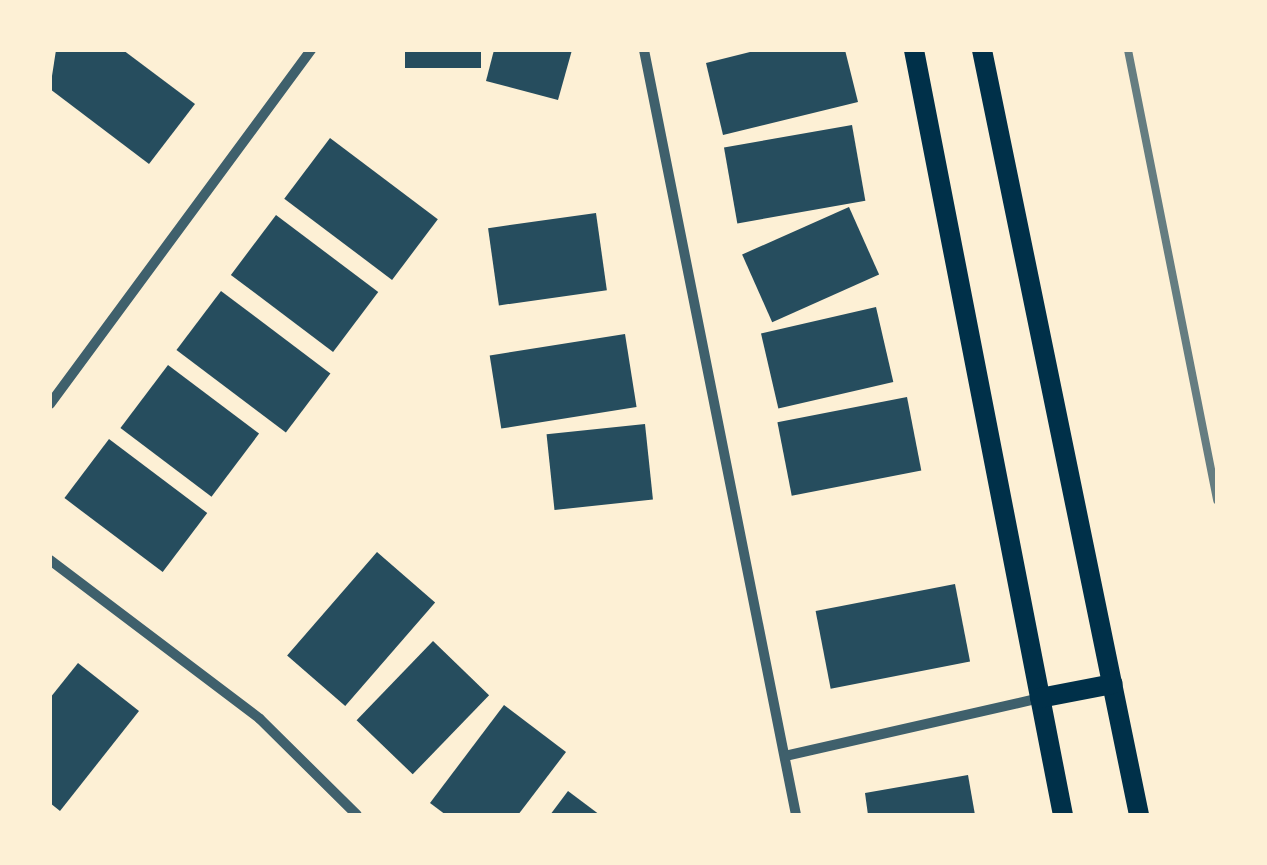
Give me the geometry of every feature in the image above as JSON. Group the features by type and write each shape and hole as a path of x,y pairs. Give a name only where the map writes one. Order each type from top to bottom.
{"main road":[{"path":"914,50 1063,815"},
{"path":"982,50 1140,815"},
{"path":"1040,698 1113,684"}],"street":[{"path":"50,404 311,50"},
{"path":"644,50 796,815"},
{"path":"50,560 260,719 357,815"},
{"path":"785,756 1040,698"}],"building":[{"path":"56,50 123,50 195,104 149,164 50,89"},
{"path":"405,50 481,50 481,68 405,68"},
{"path":"494,50 572,50 558,100 486,81"},
{"path":"758,50 845,50 858,102 723,135 706,63"},
{"path":"852,125 865,201 737,223 724,148"},
{"path":"330,138 438,219 392,280 284,199"},
{"path":"849,207 879,275 772,322 742,255"},
{"path":"596,213 607,290 499,305 488,228"},
{"path":"276,215 378,292 333,352 231,275"},
{"path":"221,291 330,373 286,433 176,350"},
{"path":"876,307 893,382 778,409 761,334"},
{"path":"625,334 637,407 501,429 490,355"},
{"path":"168,365 259,434 212,497 120,428"},
{"path":"907,397 921,471 792,496 777,422"},
{"path":"645,424 653,500 554,510 547,434"},
{"path":"109,439 207,513 163,572 64,498"},
{"path":"377,552 435,603 345,706 287,655"},
{"path":"955,584 970,662 831,689 816,611"},
{"path":"433,641 489,695 413,774 357,720"},
{"path":"78,663 139,711 60,811 50,803 50,698"},
{"path":"504,705 566,752 518,815 446,815 430,803"},
{"path":"968,775 975,815 868,815 865,793"},
{"path":"568,791 600,815 550,815"}],"railway":[{"path":"1128,50 1217,500"}]}
